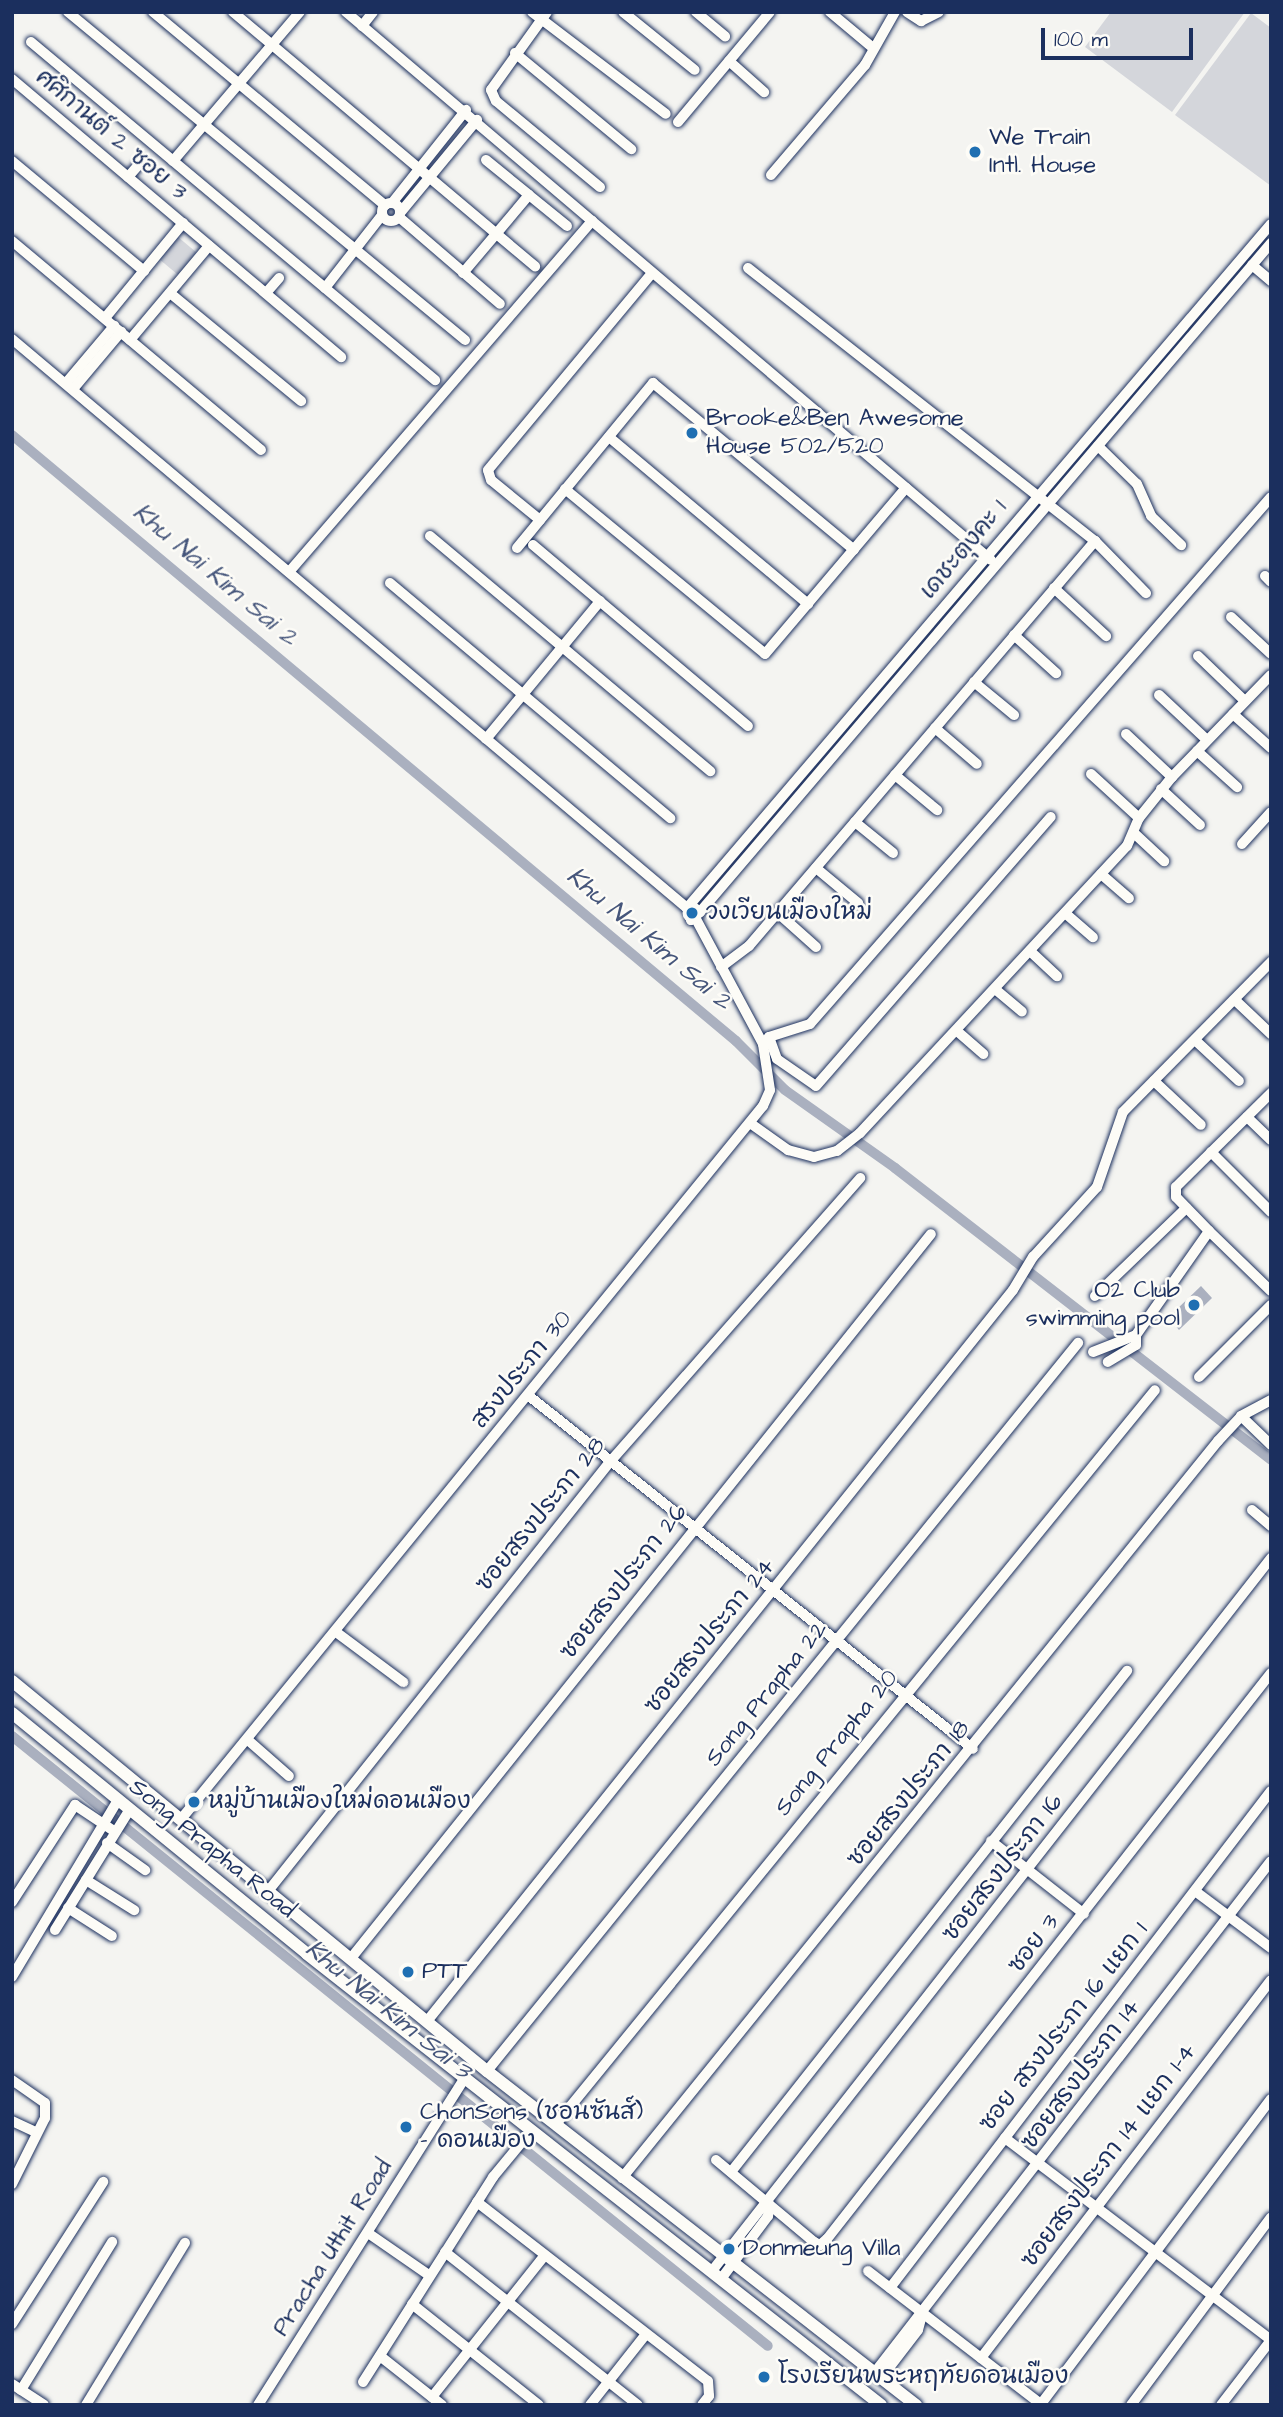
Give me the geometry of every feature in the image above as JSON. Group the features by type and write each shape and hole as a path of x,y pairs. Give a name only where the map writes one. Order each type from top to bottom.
{"main road":[{"name":"Song Prapha Road","path":"12,1681 352,1957 487,2071 916,2405"},
{"name":"Song Prapha Road","path":"12,1713 109,1812 127,1813 528,2135 716,2275 881,2405"}],"street":[{"path":"68,12 465,340"},
{"path":"153,12 386,207 399,215 500,304"},
{"path":"233,12 535,266"},
{"path":"173,161 300,12"},
{"path":"362,26 373,12"},
{"path":"532,12 544,16 666,114"},
{"path":"624,12 695,70"},
{"path":"696,12 725,36"},
{"path":"678,122 771,12"},
{"path":"831,12 873,48"},
{"path":"771,175 865,65 895,12"},
{"path":"907,12 921,21 939,12"},
{"path":"347,13 466,110 652,273 996,564"},
{"path":"544,16 494,80 491,90 496,101 600,187"},
{"path":"32,42 435,380"},
{"path":"515,53 631,149"},
{"path":"729,61 764,92"},
{"name":"ศศิกานต์ 2 ซอย 3","path":"12,79 341,357"},
{"path":"326,288 386,207 420,170 466,110"},
{"path":"386,207 390,221 399,215 477,120"},
{"path":"486,160 568,226"},
{"path":"12,161 144,271"},
{"path":"128,177 141,163"},
{"path":"463,273 529,195"},
{"path":"289,572 592,221"},
{"path":"105,318 183,223"},
{"name":"เดชะตุงคะ 1","path":"694,911 987,556 1271,224"},
{"path":"12,241 261,450"},
{"name":"เดชะตุงคะ 1","path":"694,911 1048,505 1271,243"},
{"path":"130,340 209,246"},
{"path":"1252,265 1271,281"},
{"path":"748,268 1095,541 1146,593"},
{"path":"540,520 491,480 488,470 652,273"},
{"path":"266,293 279,278"},
{"path":"170,293 301,401"},
{"path":"70,386 118,329"},
{"path":"12,339 694,911"},
{"path":"517,548 651,386 658,385 854,550"},
{"path":"609,437 808,604"},
{"path":"1098,446 1137,484 1150,516 1181,545"},
{"path":"565,489 760,652 769,651 906,488"},
{"path":"1051,817 816,1086 777,1059 766,1041 810,1024 1271,496"},
{"path":"430,536 710,771"},
{"path":"721,967 740,955 778,913 1095,541"},
{"path":"533,545 748,726"},
{"path":"390,583 670,818"},
{"path":"1054,588 1106,636"},
{"path":"486,738 600,601"},
{"path":"1231,617 1271,654"},
{"path":"1014,635 1056,673"},
{"path":"1198,656 1245,701"},
{"path":"750,1122 797,1154 814,1157 837,1151 860,1133 1101,874 1135,834 1139,818 1161,789 1270,675"},
{"path":"974,682 1014,715"},
{"path":"1159,695 1207,740"},
{"path":"1233,714 1271,748"},
{"path":"935,728 977,764"},
{"path":"1126,734 1172,777"},
{"path":"1196,751 1237,787"},
{"path":"1091,774 1139,818"},
{"path":"895,775 937,810"},
{"path":"1161,789 1200,825"},
{"path":"1242,844 1271,812"},
{"path":"855,822 893,853"},
{"path":"1135,834 1164,860"},
{"path":"816,867 858,903"},
{"path":"1101,874 1129,898"},
{"name":"สรงประภา 30","path":"182,1818 249,1741 529,1396 750,1122 770,1090 766,1041 721,967 694,911"},
{"path":"778,913 816,947"},
{"path":"1065,913 1093,937"},
{"path":"1030,951 1056,976"},
{"name":"ซอยสรงประภา 24","path":"428,2020 773,1591 1022,1276 1033,1257 1101,1183 1122,1114 1271,962"},
{"path":"995,989 1022,1012"},
{"path":"1235,1000 1271,1034"},
{"path":"957,1031 984,1054"},
{"path":"1195,1040 1239,1081"},
{"path":"1154,1081 1201,1125"},
{"path":"1271,1093 1176,1186 1176,1197 1271,1291"},
{"path":"1247,1117 1271,1140"},
{"path":"1211,1152 1271,1212"},
{"name":"ซอยสรงประภา 28","path":"269,1890 608,1463 860,1178"},
{"path":"1096,1296 1186,1208"},
{"path":"1110,1360 1136,1340 1209,1231"},
{"name":"ซอยสรงประภา 26","path":"352,1957 931,1234"},
{"path":"1199,1377 1271,1305"},
{"path":"1096,1351 1124,1336 1136,1340"},
{"name":"Song Prapha 22","path":"487,2071 1078,1343"},
{"name":"Song Prapha 20","path":"556,2124 905,1692 1155,1391"},
{"path":"529,1396 608,1463 694,1527 836,1642 905,1692 973,1749"},
{"path":"1271,1401 1237,1420 1271,1445"},
{"name":"ซอยสรงประภา 18","path":"622,2178 973,1749 1237,1420"},
{"path":"1252,1510 1271,1525"},
{"name":"ซอยสรงประภา 16","path":"716,2275 1271,1558"},
{"path":"336,1632 403,1682"},
{"path":"731,2172 1128,1671"},
{"name":"ซอย 3","path":"769,2204 814,2242 820,2245 827,2239 1271,1673"},
{"path":"249,1741 289,1776"},
{"name":"ซอย สรงประภา 16 แยก 1","path":"890,2288 1271,1791"},
{"path":"12,1902 75,1805 109,1812"},
{"path":"109,1812 116,1829"},
{"path":"12,1977 109,1812"},
{"path":"55,1930 127,1813"},
{"path":"991,1841 1084,1914"},
{"path":"107,1843 145,1870"},
{"name":"ซอยสรงประภา 14","path":"878,2374 1271,1861"},
{"path":"86,1880 134,1910"},
{"path":"1195,1891 1271,1948"},
{"path":"68,1909 112,1936"},
{"name":"ซอยสรงประภา 14 แยก 1-4","path":"981,2358 1271,1980"},
{"path":"12,2080 45,2103 45,2118 12,2184"},
{"name":"Pracha Uthit Road","path":"260,2404 462,2082"},
{"path":"868,2271 1042,2404 1271,2099"},
{"path":"12,2121 36,2132"},
{"path":"363,2382 477,2202 528,2135"},
{"path":"1005,2138 1271,2340 1221,2405"},
{"path":"716,2160 769,2204"},
{"path":"12,2324 103,2182"},
{"path":"477,2202 708,2381 709,2396 702,2405"},
{"path":"1131,2405 1271,2217"},
{"path":"368,2233 432,2274"},
{"path":"44,2405 16,2387 113,2242"},
{"path":"86,2405 185,2243"},
{"path":"445,2252 638,2405"},
{"path":"432,2397 545,2255"},
{"path":"412,2304 539,2405"},
{"path":"590,2405 646,2333"},
{"path":"380,2356 442,2405"}],"shaded area":[{"path":"1111,12 1245,12 1172,112 1085,47"},
{"path":"1251,13 1271,28 1271,186 1175,115"},
{"path":"178,237 197,253 179,275 159,259"}],"water":[{"name":"O2 Club swimming pool","path":"1201,1286 1212,1298 1179,1330 1173,1323 1175,1311"}],"waterway":[{"name":"Khu Nai Kim Sai 2","path":"12,435 736,1041 785,1090 895,1168 1271,1460"},
{"name":"Khu Nai Kim Sai 3","path":"12,1736 768,2346"}],"place":[{"name":"We Train Intl. House","path":"975,152"},
{"name":"Brooke&Ben Awesome House 502/520","path":"692,433"},
{"name":"วงเวียนเมืองใหม่","path":"692,913"},
{"name":"O2 Club swimming pool","path":"1194,1305"},
{"name":"หมู่บ้านเมืองใหม่ดอนเมือง","path":"194,1802"},
{"name":"PTT","path":"408,1972"},
{"name":"ChonSons (ชอนซันส์) - ดอนเมือง","path":"406,2127"},
{"name":"Donmeung Villa","path":"729,2249"},
{"name":"โรงเรียนพระหฤทัยดอนเมือง","path":"764,2377"}]}
